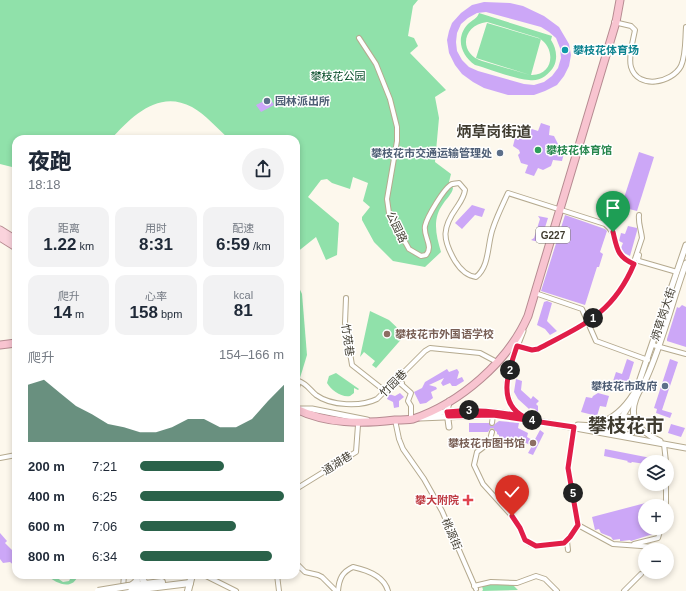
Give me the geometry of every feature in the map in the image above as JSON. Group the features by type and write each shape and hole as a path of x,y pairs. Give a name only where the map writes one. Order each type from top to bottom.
{"highway":[{"name":"G227","path":"300,410 342,420 374,422 419,416 448,402 468,388 489,371 515,340 528,316 614,22 619,0"},
{"name":"G227","path":"374,422 411,418 455,395 477,378 495,360 512,338 525,316 559,209"},
{"path":"0,346 12,344"},
{"path":"0,346 12,347"}],"main road":[{"path":"0,230 12,238"},
{"path":"0,237 12,244"},
{"path":"127,588 137,581 137,579"},
{"path":"142,579 142,587"},
{"path":"147,579 156,583"},
{"path":"127,588 189,579"},
{"path":"98,591 167,586 189,579"},
{"path":"184,591 189,579"},
{"path":"188,591 189,579"}],"street":[{"path":"614,22 631,26 635,30 631,67 637,75 644,80 653,82 663,81 673,76 680,68 684,60 686,27"},
{"name":"公园路","path":"359,38 376,64 390,100 398,127 398,141 387,199 389,213 409,249 421,256 426,255 430,251 430,246 425,235 425,226 428,216 447,189 453,184 459,183 465,190 464,196 448,219 444,232 446,244 455,262 470,277 476,277 482,273 485,265 488,242 508,193 559,209"},
{"path":"559,209 606,224 613,232 621,257 634,264"},
{"path":"639,215 638,223 642,231 642,238 644,240 638,259 639,261 679,273 686,263"},
{"path":"517,346 532,350 538,349 588,322 612,302 626,282 634,264 642,238"},
{"name":"炳草岗大街","path":"641,385 656,346 679,273 686,245"},
{"path":"535,293 582,309 596,341 648,360"},
{"name":"竹苑巷","path":"346,298 345,323 352,365 385,391"},
{"path":"524,417 512,408 507,397 506,390 508,377 517,346 528,316"},
{"path":"656,346 686,354"},
{"name":"炳草岗大街","path":"641,385 648,360 656,346"},
{"name":"竹园巷","path":"300,382 306,384 316,395 321,398 359,405 369,403 377,399 425,351 430,348 480,353 495,360"},
{"path":"402,383 401,384 411,393 408,401 411,406 411,418 472,410 493,411 653,439"},
{"path":"624,435 619,432 616,427 618,421 632,403 641,385"},
{"path":"613,418 641,385"},
{"path":"624,435 632,432 635,421 634,403 641,385"},
{"path":"449,427 448,402 455,395"},
{"name":"G227","path":"300,410 322,420 340,424 358,425 374,422"},
{"path":"419,416 448,414 493,415 575,426 643,440 653,439"},
{"path":"492,423 493,415"},
{"path":"589,426 613,418 628,416 653,439"},
{"name":"桃源街","path":"395,420 403,449 424,479 442,511 475,588 491,582 528,582 536,576 541,577 557,591"},
{"path":"635,421 644,431"},
{"path":"575,426 589,426 609,423 613,425 613,428 607,432"},
{"name":"通湖巷","path":"300,487 356,452 358,425"},
{"path":"492,432 489,443 477,452 474,466 483,484 512,516 520,528 525,540 536,546 543,546 564,543 578,525 568,468 575,426"},
{"path":"643,440 636,436 636,432 640,432 664,444 686,448"},
{"path":"664,444 665,455"},
{"path":"0,458 12,456"},
{"path":"578,525 613,544 638,546"},
{"path":"632,545 658,538 659,535"},
{"path":"567,541 568,550"},
{"path":"300,567 305,572 322,577 337,591 341,576 346,570 353,567 365,569 384,582 388,591"},
{"path":"624,591 638,577"},
{"path":"216,579 236,591"},
{"path":"278,579 279,591"}],"green space":[{"name":"攀枝花公园","path":"0,0 418,0 413,6 408,36 414,38 418,46 410,53 446,90 435,97 439,118 435,162 451,174 449,182 453,188 437,215 436,227 441,252 425,267 393,261 374,242 362,220 362,217 370,207 363,201 368,183 353,177 350,189 332,183 327,179 321,180 308,197 339,223 337,255 326,260 316,237 300,250 300,135 225,135 202,114 192,107 180,102 168,101 157,103 147,108 137,114 115,135 12,135 12,167 0,164"},
{"path":"479,13 552,36 551,40 556,56 554,66 547,75 540,79 533,80 516,78 475,65 463,51 461,40 464,29 476,18","holes":["487,22 540,39 487,23 476,58 469,52 466,46 466,40 472,28 479,24","541,40 545,43 550,55 548,67 538,74 531,75","476,58 530,75 482,61"]},
{"path":"300,290 302,294 307,355 300,378"},
{"path":"370,311 389,320 405,335 376,368 372,365 375,361 364,352 360,357"},
{"path":"336,373 359,389 354,388 354,393 350,396 344,396 337,393 327,383 329,376"},
{"path":"52,579 59,579 63,582 69,581 70,579 76,579 68,584"},
{"path":"490,584 513,585 518,590 482,591 482,586"}],"building":[{"name":"攀枝花体育场","path":"484,2 510,3 523,6 544,16 559,27 569,44 571,55 569,66 557,85 534,95 508,95 484,88 462,74 455,65 449,53 447,40 452,23 461,13 472,5","holes":["486,12 541,27 556,38 560,48 561,58 558,68 552,76 544,82 534,85 524,84 478,71 469,67 462,60 457,51 457,33 461,24 477,13"]},
{"name":"园林派出所","path":"270,98 274,105 261,112 256,105"},
{"name":"攀枝花体育馆","path":"541,123 550,126 549,135 554,136 558,144 557,149 564,153 562,161 553,160 551,166 543,170 538,168 534,176 525,173 528,165 521,163 518,155 520,153 519,150 513,146 515,138 523,139 525,133 532,129 538,131"},
{"path":"639,152 654,157 637,211 621,207"},
{"path":"472,205 485,209 482,217 475,215 462,229 455,223"},
{"path":"565,215 607,231 600,252 603,254 599,267 597,267 585,305 541,291"},
{"path":"538,216 548,218 541,240 542,243 531,240 534,238 540,219"},
{"path":"628,226 637,228 630,256 624,253 621,248 623,243 619,241 621,233 625,234"},
{"path":"547,301 552,303 547,321 557,331 550,335 545,329 537,325 544,302"},
{"path":"682,305 686,307 686,347 667,341 677,307 679,308"},
{"path":"627,359 634,362 627,385 613,381 616,372 622,374"},
{"name":"攀枝花市政府","path":"670,359 678,362 662,410 672,413 670,418 656,413 657,409 654,408"},
{"path":"447,369 449,372 457,369 459,372 457,379 462,377 464,381 456,386 452,386 450,383 443,386 441,383 444,378 429,385 436,387 437,389 431,392 433,398 426,403 420,404 414,392 422,388 425,382"},
{"path":"516,379 522,381 521,390 531,399 533,396 539,401 536,404 538,406 538,412 535,409 529,409 518,399 514,392"},
{"path":"400,393 404,397 399,401 399,407 394,408 393,402 387,399 389,394 395,396"},
{"path":"598,393 609,396 606,407 600,406 597,416 581,412 586,397 592,398"},
{"path":"499,421 519,423 518,428 528,433 527,437 534,441 540,430 544,433 533,455 528,453 532,446 514,437 508,444 503,443 499,439 497,432 493,429 490,429 488,432 469,432 469,423 489,423 492,426"},
{"path":"671,424 685,428 681,437 668,433"},
{"path":"605,449 638,455 638,463 631,463 604,456"},
{"path":"638,505 638,535 650,535 631,541 620,541 620,539 613,540 611,537 601,533 599,529 595,530 592,517"},
{"path":"0,533 7,541 5,543 12,550 12,564 10,562 3,563 0,559"}],"tunnel":[{"path":"492,423 492,432"}],"place":[{"name":"攀枝花体育场","path":"565,50"},
{"name":"园林派出所","path":"267,101"},
{"name":"攀枝花体育馆","path":"538,150"},
{"name":"攀枝花市交通运输管理处","path":"500,153"},
{"name":"攀枝花市外国语学校","path":"387,334"},
{"name":"攀枝花市政府","path":"665,386"},
{"name":"攀枝花市图书馆","path":"533,443"},
{"name":"攀大附院","path":"468,500"}],"district":[{"name":"炳草岗街道","path":"494,131"},
{"name":"攀枝花市","path":"626,425"}],"route":[{"path":"512,516 520,528 525,540 530,544 543,546 564,543 570,537 578,525 568,468 574,427 493,415 448,416 447,412 472,410 493,411 524,417 512,408 507,397 506,390 511,365 517,346 532,350 538,349 588,322 612,302 626,282 634,264 621,257 613,232"}]}
